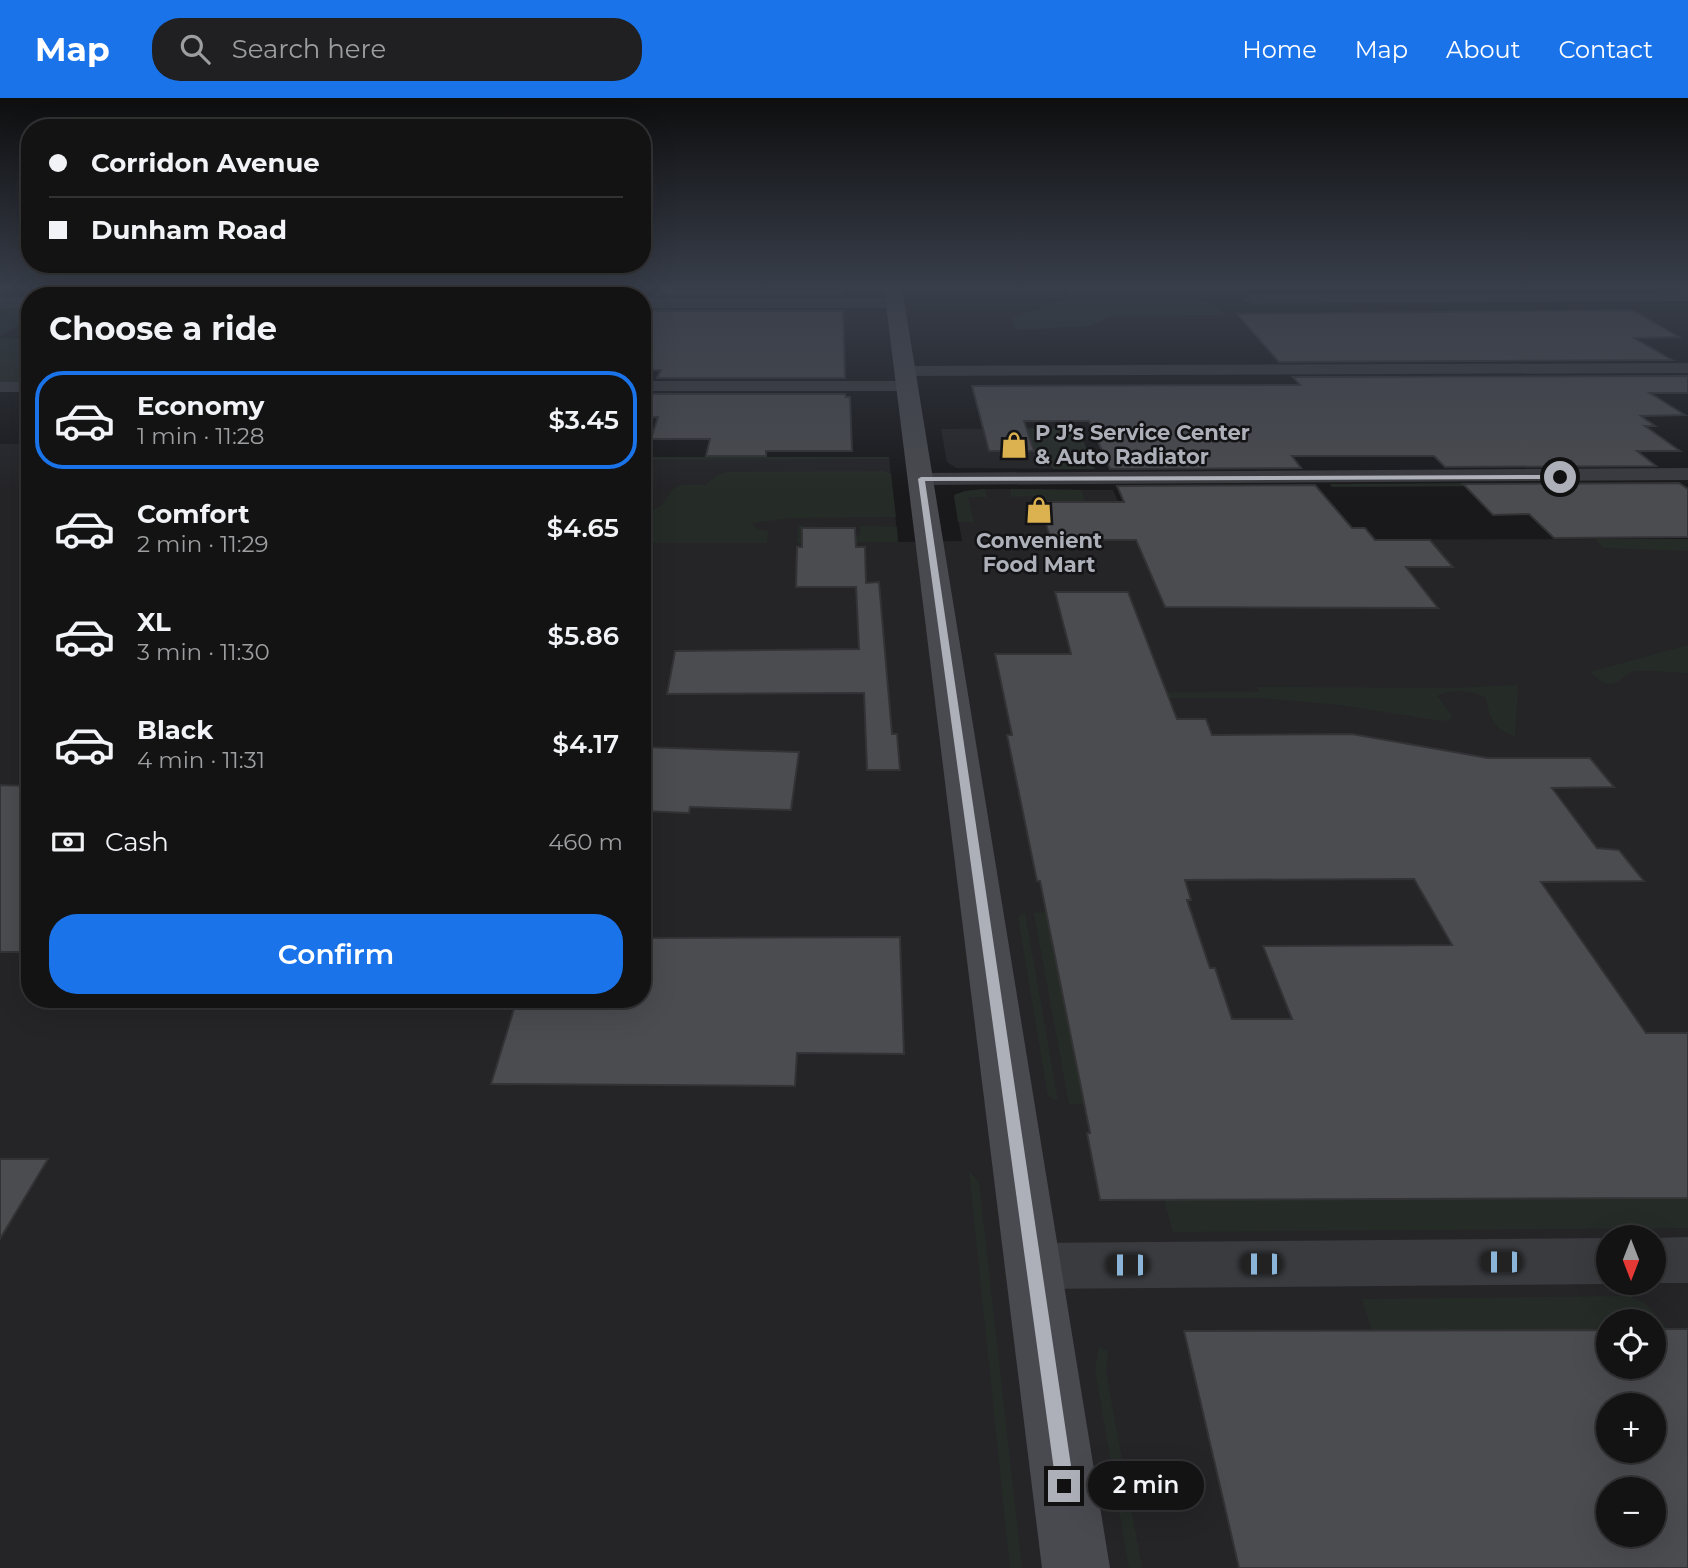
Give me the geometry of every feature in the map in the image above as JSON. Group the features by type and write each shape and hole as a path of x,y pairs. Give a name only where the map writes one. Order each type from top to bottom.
{"street":[{"path":"903,357 1076,1568"},
{"path":"651,386 906,378 1688,368"},
{"path":"0,387 21,387"},
{"path":"921,479 1688,474"},
{"path":"1034,1266 1596,1261"},
{"path":"1666,1261 1688,1261"}],"shaded area":[{"path":"0,357 21,357 21,383 0,383"},
{"name":"P J’s Service Center & Auto Radiator","path":"1078,428 1095,469 956,468 947,462 941,429"},
{"path":"1078,428 1095,469 1053,469 1041,456 984,429"},
{"path":"0,444 21,444 21,1008 651,1008 651,457 889,457 898,542 962,541 954,495 985,489 1113,490 1136,540 1688,539 1688,1568 0,1568"},
{"path":"651,457 889,457 651,460"},
{"path":"884,471 891,474 896,517 791,518 751,523 757,529 768,531 767,543 651,543 651,511 665,502 673,489 681,485 705,485 716,476 727,472"},
{"path":"1508,483 1514,486 1332,487 1330,484"},
{"path":"985,489 987,497 968,497 974,522 958,522 954,495"},
{"path":"1011,489 1081,490 1086,502 1039,502 1037,496 1011,497"},
{"path":"803,524 802,540 855,540 856,536 860,535 860,526 897,527 898,542 797,543 798,526"},
{"path":"1595,539 1688,539 1688,551 1604,548"},
{"path":"1688,645 1688,673 1637,671 1612,684 1606,684 1590,672"},
{"path":"1518,685 1515,736 1502,731 1494,723 1486,698 1462,691 1437,696 1452,715 1451,719 1442,721 1341,705 1261,698 1007,698 1006,693 1260,692 1257,687 1454,688"},
{"path":"1046,912 1082,1093 1097,1100 1098,1104 1069,1104 1034,913"},
{"path":"1025,913 1058,1101 1048,1096 1018,917"},
{"path":"969,1170 979,1183 1022,1568 1010,1568"},
{"path":"1688,1198 1688,1228 1666,1228 1666,1225 1596,1225 1596,1229 1173,1232 1164,1200"},
{"path":"1628,1296 1645,1303 1650,1309 1596,1309 1596,1330 1372,1331 1362,1299"},
{"path":"1099,1347 1108,1351 1106,1372 1142,1568 1129,1568 1095,1370"}],"building":[{"path":"651,357 844,357 845,378 657,378 661,370 651,370"},
{"path":"1274,357 1666,357 1672,360 1279,362"},
{"path":"1688,376 1688,393 1650,393 1685,415 1641,416 1655,426 1645,426 1680,451 1637,451 1656,466 1445,467 1434,456 1292,456 1301,468 1110,469 1089,421 1024,421 1034,451 989,451 972,386 1300,385 1293,377"},
{"path":"652,394 845,394 850,397 852,451 766,451 766,456 706,456 710,439 651,439 658,417 651,417"},
{"path":"1679,483 1688,489 1688,537 1554,538 1529,514 1493,515 1463,484"},
{"path":"1315,485 1352,528 1365,528 1375,540 1430,540 1453,567 1406,567 1438,608 1165,607 1136,540 1051,540 1039,502 1124,502 1117,486"},
{"path":"802,528 855,528 856,547 865,547 866,583 879,582 892,734 897,734 900,770 867,770 864,693 667,694 675,651 859,649 856,587 796,587 797,547 802,547"},
{"path":"1055,592 1128,592 1177,719 1206,719 1212,735 1352,734 1488,758 1590,758 1614,787 1552,788 1597,848 1619,850 1644,881 1541,882 1646,1033 1688,1033 1688,1198 1100,1200 1087,1133 1090,1133 1040,881 1037,881 1007,735 1012,735 995,654 1071,654","holes":["1414,879 1452,945 1263,946 1292,1019 1232,1019 1215,968 1210,968 1187,900 1191,900 1185,880"]},
{"path":"651,747 799,752 791,810 690,807 689,813 651,811"},
{"path":"0,785 21,786 21,952 0,952"},
{"path":"900,937 904,1054 797,1053 795,1086 491,1084 514,1008 651,1008 651,938"},
{"path":"0,1159 48,1159 0,1239"},
{"path":"1666,1329 1688,1329 1688,1568 1239,1568 1184,1331 1596,1330 1596,1379 1666,1379"}],"place":[{"name":"P J’s Service Center & Auto Radiator","path":"1014,445"},
{"name":"Convenient Food Mart","path":"1039,510"}],"route":[{"path":"1064,1486 921,479 1560,477"}]}
